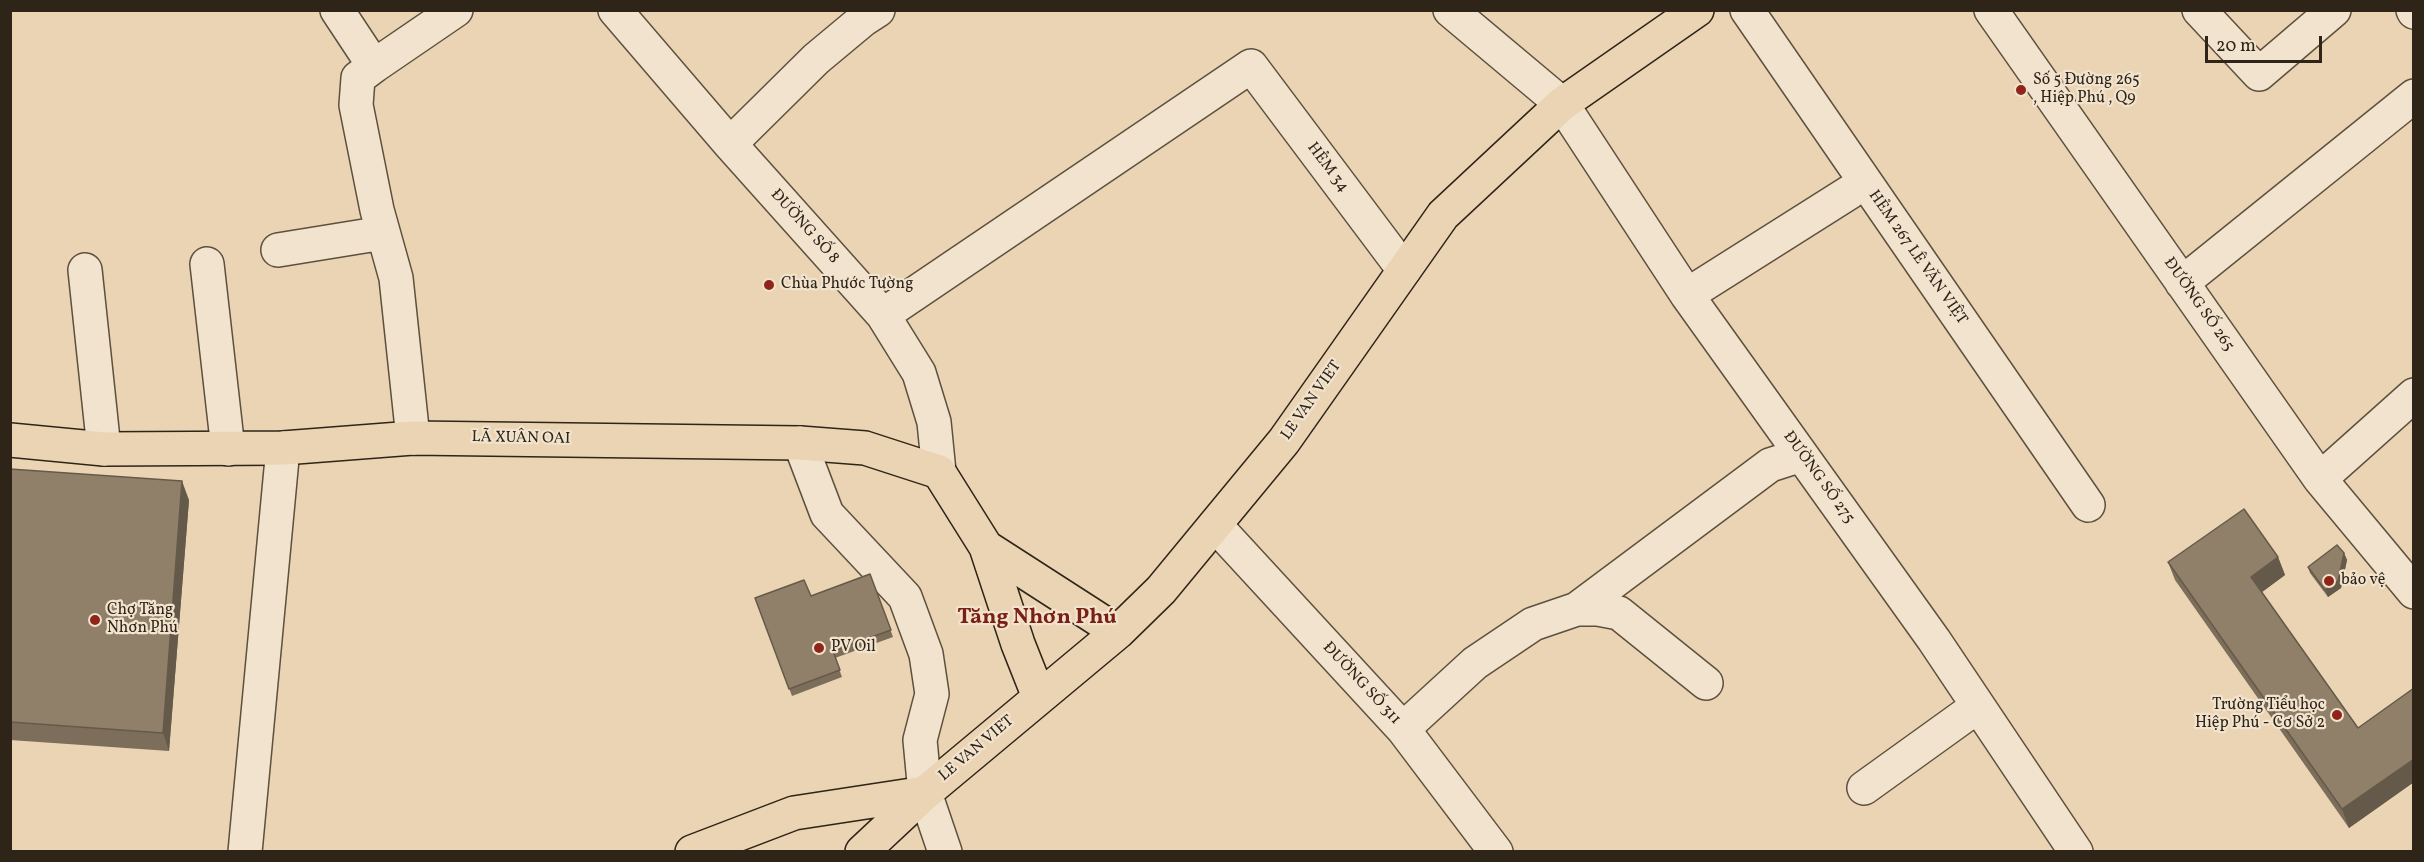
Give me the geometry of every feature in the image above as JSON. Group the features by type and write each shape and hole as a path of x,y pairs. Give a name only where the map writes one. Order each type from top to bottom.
{"main road":[{"name":"LE VAN VIET","path":"862,852 925,793 1118,632 1161,590 1284,441 1443,215 1562,104 1697,10"},
{"name":"LÃ XUÂN OAI","path":"10,441 104,449 283,448 413,438 800,442 865,448 939,472"},
{"path":"939,472 986,547 1018,644 1039,697"},
{"path":"986,547 1118,632"},
{"name":"LE VAN VIET","path":"692,852 794,813 925,793"}],"street":[{"path":"337,10 374,66"},
{"path":"413,438 396,278 383,233 356,105 358,78 456,10"},
{"path":"730,144 816,59 878,10"},
{"name":"ĐƯỜNG SỐ 275","path":"1450,10 1562,104 1687,295 1978,706 2076,852"},
{"name":"HẺM 267 LÊ VĂN VIỆT","path":"1747,10 2088,505"},
{"name":"ĐƯỜNG SỐ 265","path":"1991,10 2320,479 2414,592"},
{"path":"2199,10 2259,74 2334,10"},
{"name":"ĐƯỜNG SỐ 8","path":"633,18 730,144 883,315 918,373 934,422 939,472"},
{"name":"HẺM 34","path":"883,315 1251,66 1404,270"},
{"path":"2182,283 2414,96"},
{"path":"1687,295 1850,192"},
{"path":"278,250 383,233"},
{"path":"207,264 228,449"},
{"path":"84,270 104,449"},
{"path":"2320,479 2414,395"},
{"path":"800,442 827,514 905,597 926,654 933,694 920,740 925,793 945,852"},
{"path":"245,852 283,448"},
{"path":"1403,729 1475,663 1533,624 1577,609 1770,465 1801,455"},
{"name":"ĐƯỜNG SỐ 311","path":"1215,525 1403,729 1481,847"},
{"path":"1577,609 1598,609 1619,613 1706,683"},
{"path":"1864,788 1978,706"}],"building":[{"name":"Chợ Tăng Nhơn Phú","path":"10,469 182,481 163,733 10,722"},
{"path":"2244,509 2278,557 2251,577 2358,728 2414,688 2414,759 2342,809 2168,562"},
{"name":"bảo vệ","path":"2337,545 2344,553 2338,581 2325,590 2308,567"},
{"name":"PV Oil","path":"870,574 891,630 833,651 840,670 789,689 755,598 804,580 811,596"}],"place":[{"name":"Số 5 Đường 265 , Hiệp Phú , Q9","path":"2021,90"},
{"name":"Chùa Phước Tường","path":"769,285"},
{"name":"bảo vệ","path":"2329,581"},
{"name":"Chợ Tăng Nhơn Phú","path":"95,620"},
{"name":"PV Oil","path":"819,648"},
{"name":"Trường Tiểu học Hiệp Phú - Cơ Sở 2","path":"2337,715"}],"district":[{"name":"Tăng Nhơn Phú","path":"1037,619"}]}
